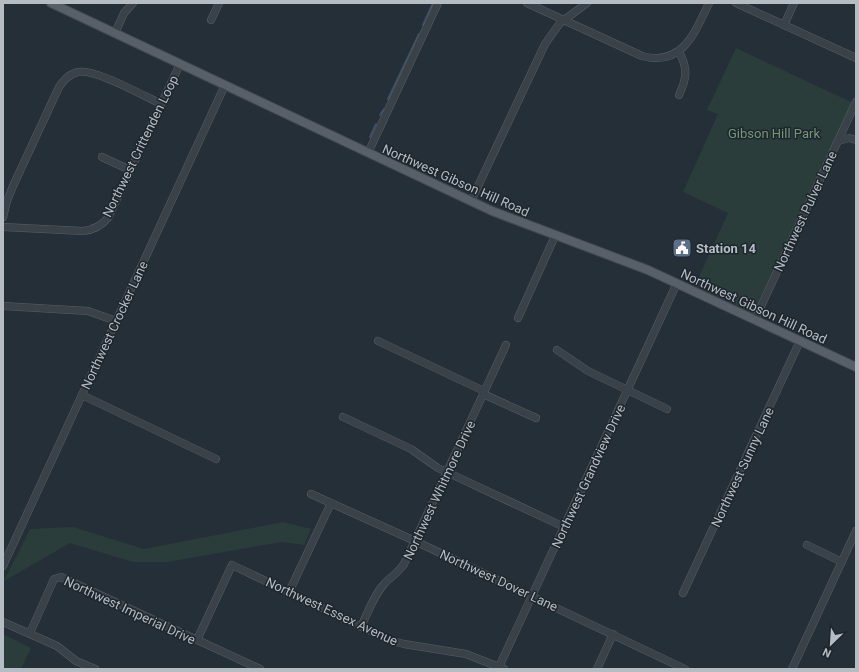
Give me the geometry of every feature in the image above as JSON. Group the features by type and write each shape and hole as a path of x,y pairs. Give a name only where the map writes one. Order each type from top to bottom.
{"main road":[{"name":"Northwest Gibson Hill Road","path":"51,3 519,223 625,260 856,367"}],"street":[{"path":"115,33 124,13 133,3"},
{"path":"211,20 219,3"},
{"path":"368,153 438,3"},
{"path":"527,3 648,57 666,57 679,52 688,44 695,34 709,3"},
{"path":"471,201 541,52 554,31 565,20 587,3"},
{"path":"736,3 856,58"},
{"path":"784,25 794,3"},
{"path":"679,52 687,73 679,95"},
{"name":"Northwest Crittenden Loop","path":"3,227 79,232 94,229 108,218 180,64"},
{"path":"3,217 13,186 59,87 72,74 79,72 93,73 161,104"},
{"name":"Northwest Crocker Lane","path":"3,566 225,85"},
{"name":"Northwest Pulver Lane","path":"755,320 856,102"},
{"path":"838,141 849,138 856,140"},
{"path":"102,157 130,170"},
{"path":"518,318 555,236"},
{"name":"Northwest Grandview Drive","path":"500,668 677,283"},
{"path":"3,306 88,311 116,321"},
{"path":"378,341 536,418"},
{"name":"Northwest Sunny Lane","path":"683,593 800,341"},
{"name":"Northwest Whitmore Drive","path":"361,627 378,593 386,582 396,575 404,564 506,345"},
{"path":"557,350 588,371 667,408"},
{"path":"82,395 216,459"},
{"path":"343,417 411,449 430,463 448,472 564,527"},
{"name":"Northwest Dover Lane","path":"311,494 415,541 685,669"},
{"path":"289,592 331,503"},
{"path":"792,669 856,531"},
{"path":"806,545 842,562"},
{"name":"Northwest Essex Avenue","path":"197,640 232,565 389,640 404,644 466,654 500,668"},
{"name":"Northwest Imperial Drive","path":"30,633 54,579 61,577 260,669"},
{"path":"3,622 57,646 76,661 94,669"},
{"path":"597,669 613,634"}],"green space":[{"name":"Gibson Hill Park","path":"736,48 853,103 753,313 695,286 728,213 683,192 718,114 707,110"},
{"path":"283,522 311,529 304,545 282,542 167,562 133,562 70,543 4,581 30,529 73,527 144,549"},
{"path":"3,634 31,648 21,669 3,669"}],"waterway":[{"path":"423,25 433,3"},
{"path":"388,99 419,34"},
{"path":"380,115 384,109"},
{"path":"370,137 376,124"}],"place":[{"name":"Station 14","path":"682,248"}]}
